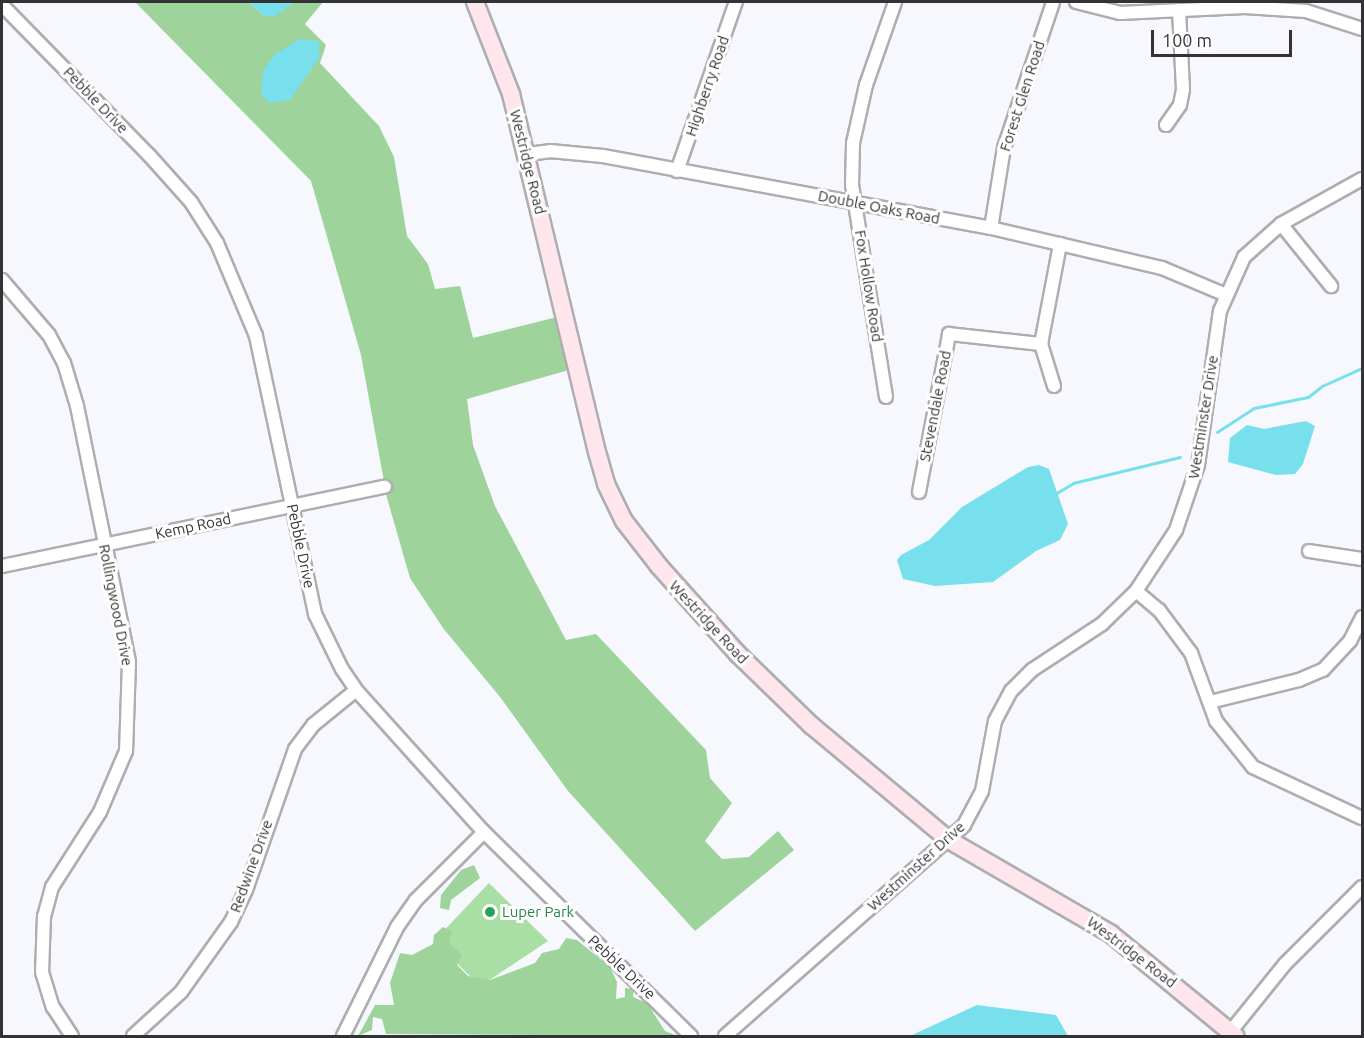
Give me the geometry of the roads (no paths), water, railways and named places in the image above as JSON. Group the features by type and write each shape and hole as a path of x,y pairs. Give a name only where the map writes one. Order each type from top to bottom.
{"main road":[{"name":"Westridge Road","path":"475,2 504,69 527,153 597,452 606,484 624,521 659,567 765,681 811,725 949,840 1111,934 1233,1034"}],"street":[{"name":"Highberry Road","path":"677,171 736,2"},
{"name":"Fox Hollow Road","path":"886,397 856,202 853,143 858,115 895,2"},
{"name":"Forest Glen Road","path":"991,228 1012,119 1053,2"},
{"path":"1076,2 1120,13 1245,7 1306,11 1362,29"},
{"name":"Pebble Drive","path":"2,5 149,155 191,202 217,243 256,336 315,615 356,690 484,832 691,1036"},
{"path":"1166,125 1180,105 1183,89 1179,10"},
{"name":"Double Oaks Road","path":"527,153 550,151 603,156 991,228 1162,268 1224,294"},
{"name":"Westminster Drive","path":"725,1036 964,825 982,791 993,727 1011,691 1032,670 1102,624 1136,591 1167,549 1191,491 1224,294 1244,257 1281,224 1362,179"},
{"path":"1281,224 1331,286"},
{"path":"1054,386 1041,344 1060,244"},
{"name":"Rollingwood Drive","path":"2,280 49,335 64,363 77,406 129,662 130,726 126,751 115,783 52,887 44,916 42,972 53,1007 72,1036"},
{"name":"Stevendale Road","path":"919,492 949,334 1041,344"},
{"name":"Kemp Road","path":"2,566 385,487"},
{"path":"1309,551 1362,559"},
{"path":"1136,591 1159,610 1191,653 1216,721 1253,767 1362,818"},
{"path":"1210,702 1299,680 1323,670 1350,642 1362,617"},
{"name":"Redwine Drive","path":"133,1036 181,992 231,922 246,890 295,749 313,725 356,690"},
{"path":"343,1036 397,927 416,900 484,832"},
{"path":"1233,1034 1291,957 1362,887"}],"water":[{"path":"248,2 295,2 274,17 265,16"},
{"path":"299,39 319,41 319,58 290,100 270,103 261,95 263,71 274,55"},
{"path":"1306,421 1315,426 1303,464 1295,474 1276,475 1228,462 1230,438 1247,425 1264,429"},
{"path":"1039,465 1049,469 1068,524 1060,540 1036,551 993,582 935,586 903,579 897,560 901,555 929,540 962,507 1028,467"},
{"path":"977,1005 1056,1015 1068,1036 910,1036"}],"waterway":[{"path":"1217,432 1254,408 1308,397 1322,386 1362,368"},
{"path":"1055,494 1073,483 1180,457"}],"place":[{"name":"Luper Park","path":"490,912"}]}
